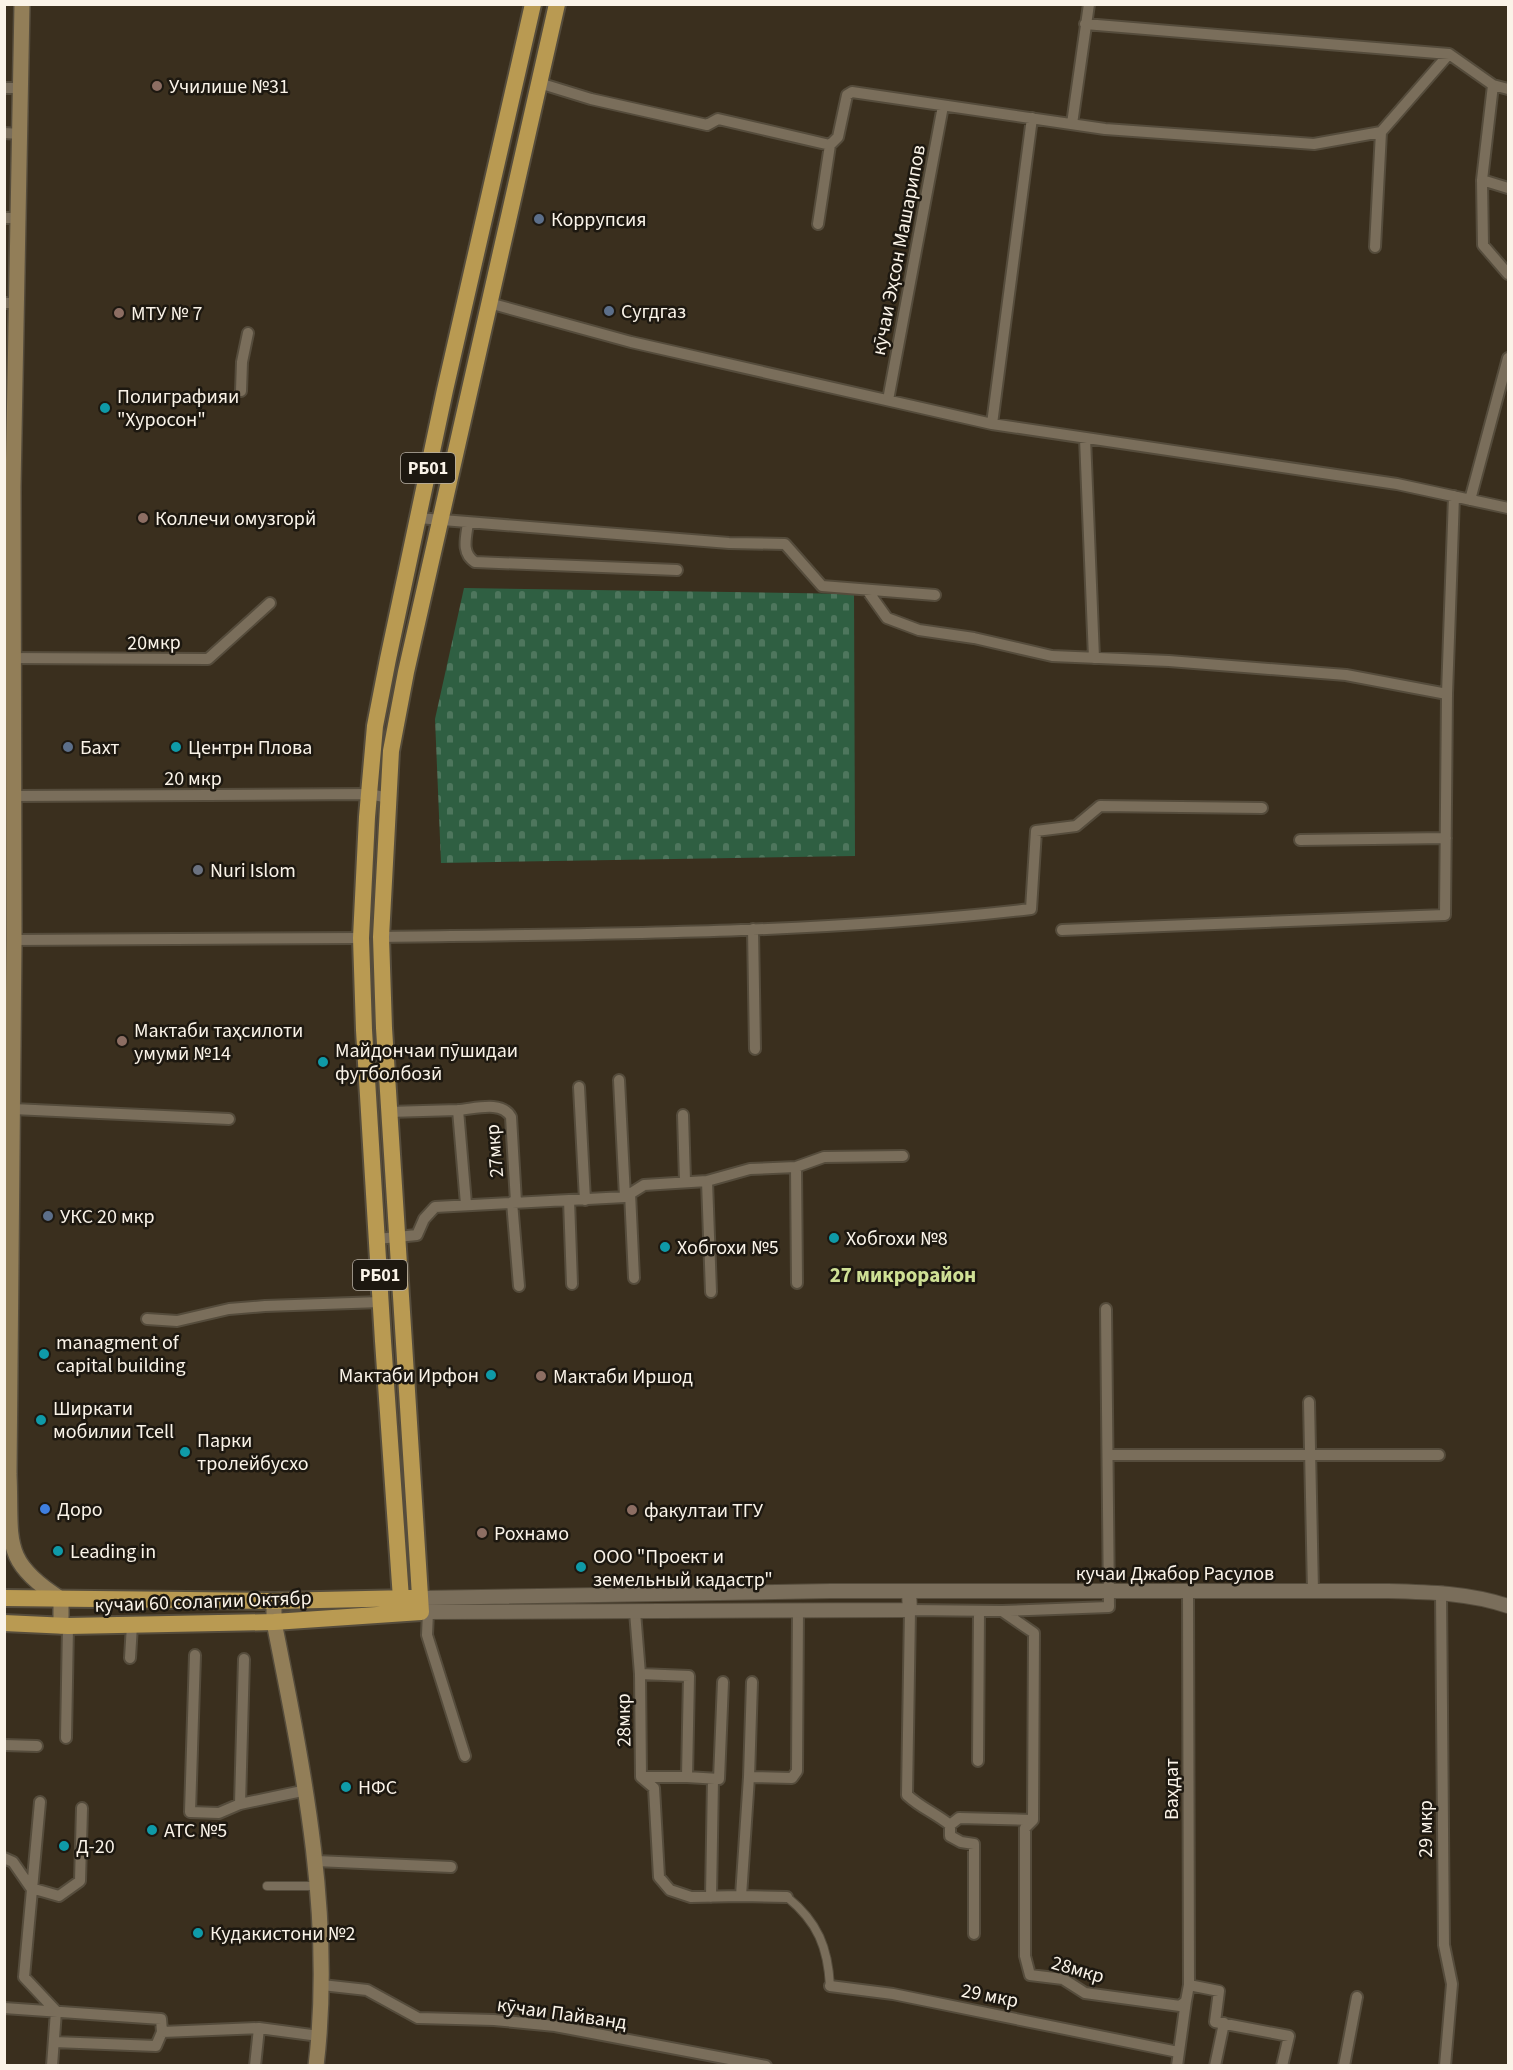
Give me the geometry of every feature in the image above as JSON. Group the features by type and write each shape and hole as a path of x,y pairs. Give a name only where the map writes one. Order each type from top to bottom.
{"highway":[{"name":"РБ01","path":"402,1606 377,1239 361,938 369,794 375,726 418,518 533,4"},
{"name":"РБ01","path":"424,1607 388,1112 381,937 391,751 440,521 539,83 553,5"},
{"path":"466,297 474,307 483,307 489,303"},
{"path":"461,319 470,312 475,312 481,314 485,323"},
{"path":"4,1598 274,1601 424,1607"},
{"name":"кучаи 60 солагии Октябр","path":"4,1623 66,1630 132,1625 274,1622 402,1606"}],"main road":[{"path":"4,1525 7,1474 8,1220 16,1109 9,1042 9,964 14,940 9,834 15,796 9,483 12,88 22,4"},
{"path":"7,1474 12,1553 23,1571 39,1586 61,1599 66,1630"},
{"path":"274,1601 274,1622 307,1790 316,1861 322,1984 316,2066"}],"street":[{"path":"1072,124 1089,4"},
{"path":"1085,24 1449,54 1493,85 1509,89"},
{"path":"1375,247 1381,132 1449,54"},
{"path":"539,83 591,99 707,124 718,119 830,145"},
{"path":"1493,85 1482,180 1483,245 1509,274"},
{"path":"818,224 830,145 838,137 847,94 852,92 1072,124 1314,144 1381,132"},
{"name":"кӯчаи Эҳсон Машарипов","path":"888,400 943,106"},
{"path":"992,424 1032,118"},
{"path":"1482,180 1509,188"},
{"path":"489,303 631,342 992,424 1397,484 1509,508"},
{"path":"241,391 242,362 248,333"},
{"path":"1470,500 1509,358"},
{"path":"1084,438 1094,658"},
{"path":"1062,930 1445,915 1447,694 1454,496"},
{"path":"418,518 729,543 785,544 822,586 935,596"},
{"path":"468,523 465,551 468,558 475,562 677,570"},
{"path":"867,590 887,618 919,630 975,638 1052,656 1346,675 1447,694"},
{"name":"20мкр","path":"11,658 208,659 270,603"},
{"name":"20 мкр","path":"15,796 369,794 389,798"},
{"path":"381,937 753,929 874,924 1031,909 1036,831 1076,826 1100,806 1262,808"},
{"path":"1300,840 1446,838"},
{"path":"753,929 755,1049"},
{"path":"14,940 361,938"},
{"path":"619,1080 634,1278"},
{"path":"579,1087 585,1200"},
{"name":"27мкр","path":"388,1112 498,1107 508,1112 511,1117 519,1286"},
{"path":"16,1109 229,1119"},
{"name":"27мкр","path":"458,1110 466,1204"},
{"path":"683,1114 685,1181"},
{"name":"27мкр","path":"398,1239 417,1235 424,1219 435,1207 585,1200 627,1195 644,1185 707,1180 750,1169 796,1167 824,1157 903,1156"},
{"path":"796,1167 797,1283"},
{"path":"707,1180 711,1292"},
{"path":"569,1200 572,1284"},
{"path":"377,1239 398,1239"},
{"path":"147,1319 177,1321 229,1310 265,1306 381,1302"},
{"path":"465,1756 427,1635 424,1607 523,1613 798,1610 1002,1611 1108,1607 1110,1593 1106,1309"},
{"path":"1309,1402 1313,1591"},
{"path":"1108,1455 1440,1455"},
{"name":"кучаи Джабор Расулов","path":"424,1607 523,1596 831,1591 909,1593 1441,1592 1509,1606"},
{"name":"Ваҳдат","path":"1188,1592 1189,1985"},
{"name":"29 мкр","path":"1441,1592 1444,1945 1452,1984 1446,2066"},
{"path":"909,1593 907,1795 921,1808 931,1809 950,1825 950,1836 961,1842 974,1844 974,1934"},
{"path":"576,1613 577,1595"},
{"path":"523,1596 523,1613"},
{"path":"749,1777 792,1778 796,1771 798,1610"},
{"path":"978,1761 980,1611"},
{"name":"28мкр","path":"1002,1611 1034,1634 1033,1820 1025,1828 1025,1956 1030,1975 1063,1979 1085,1993 1180,2006 1186,2001"},
{"path":"635,1612 640,1674"},
{"path":"130,1658 132,1625"},
{"path":"66,1630 66,1738"},
{"path":"195,1655 190,1812 219,1813 240,1804 307,1790"},
{"path":"240,1804 244,1659"},
{"name":"28мкр","path":"687,1777 689,1676 640,1674 641,1777 654,1788 659,1877 670,1890 691,1898 787,1897"},
{"path":"641,1777 718,1779 723,1682"},
{"path":"741,1896 749,1777 752,1682"},
{"path":"4,1745 36,1746"},
{"path":"711,1897 713,1779"},
{"path":"40,1802 24,1977 56,2011 52,2066"},
{"path":"4,1858 13,1862 32,1888 58,1896 80,1881 82,1808"},
{"path":"950,1825 959,1818 1033,1820"},
{"path":"316,1861 451,1867"},
{"path":"267,1886 317,1886"},
{"path":"787,1897 824,1943 830,1986"},
{"name":"кӯчаи Пайванд","path":"322,1984 367,1990 418,2018 494,2020 555,2026 766,2066"},
{"path":"1177,2066 1189,1985 1219,1991 1215,2022 1289,2036 1282,2066"},
{"name":"29 мкр","path":"830,1986 893,1994 1178,2052"},
{"path":"1344,2066 1357,1997"},
{"path":"4,2008 161,2019 162,2032 156,2046 54,2042"},
{"path":"1215,2066 1224,2023"},
{"path":"162,2032 259,2028 319,2036"},
{"path":"255,2066 259,2028"}],"green space":[{"path":"464,588 854,594 855,856 441,863 435,719"}],"place":[{"name":"Училише №31","path":"157,86"},
{"name":"Коррупсия","path":"539,219"},
{"name":"Сугдгаз","path":"609,311"},
{"name":"МТУ № 7","path":"119,313"},
{"name":"Полиграфияи \"Хуросон\"","path":"105,408"},
{"name":"Коллечи омузгорй","path":"143,518"},
{"name":"Бахт","path":"68,747"},
{"name":"Центрн Плова","path":"176,747"},
{"name":"Nuri Islom","path":"198,870"},
{"name":"Мактаби таҳсилоти умумӣ №14","path":"122,1041"},
{"name":"Майдончаи пӯшидаи футболбозӣ","path":"323,1062"},
{"name":"УКС 20 мкр","path":"48,1216"},
{"name":"Хобгохи №8","path":"834,1238"},
{"name":"Хобгохи №5","path":"665,1247"},
{"name":"managment of capital building","path":"44,1354"},
{"name":"Мактаби Ирфон","path":"491,1375"},
{"name":"Мактаби Иршод","path":"541,1376"},
{"name":"Ширкати мобилии Tcell","path":"41,1420"},
{"name":"Парки тролейбусхо","path":"185,1452"},
{"name":"Доро","path":"45,1509"},
{"name":"факултаи ТГУ","path":"632,1510"},
{"name":"Рохнамо","path":"482,1533"},
{"name":"Leading in","path":"58,1551"},
{"name":"ООО \"Проект и земельный кадастр\"","path":"581,1567"},
{"name":"НФС","path":"346,1787"},
{"name":"АТС №5","path":"152,1830"},
{"name":"Д-20","path":"64,1846"},
{"name":"Кудакистони №2","path":"198,1933"}],"district":[{"name":"27 микрорайон","path":"903,1275"}]}
